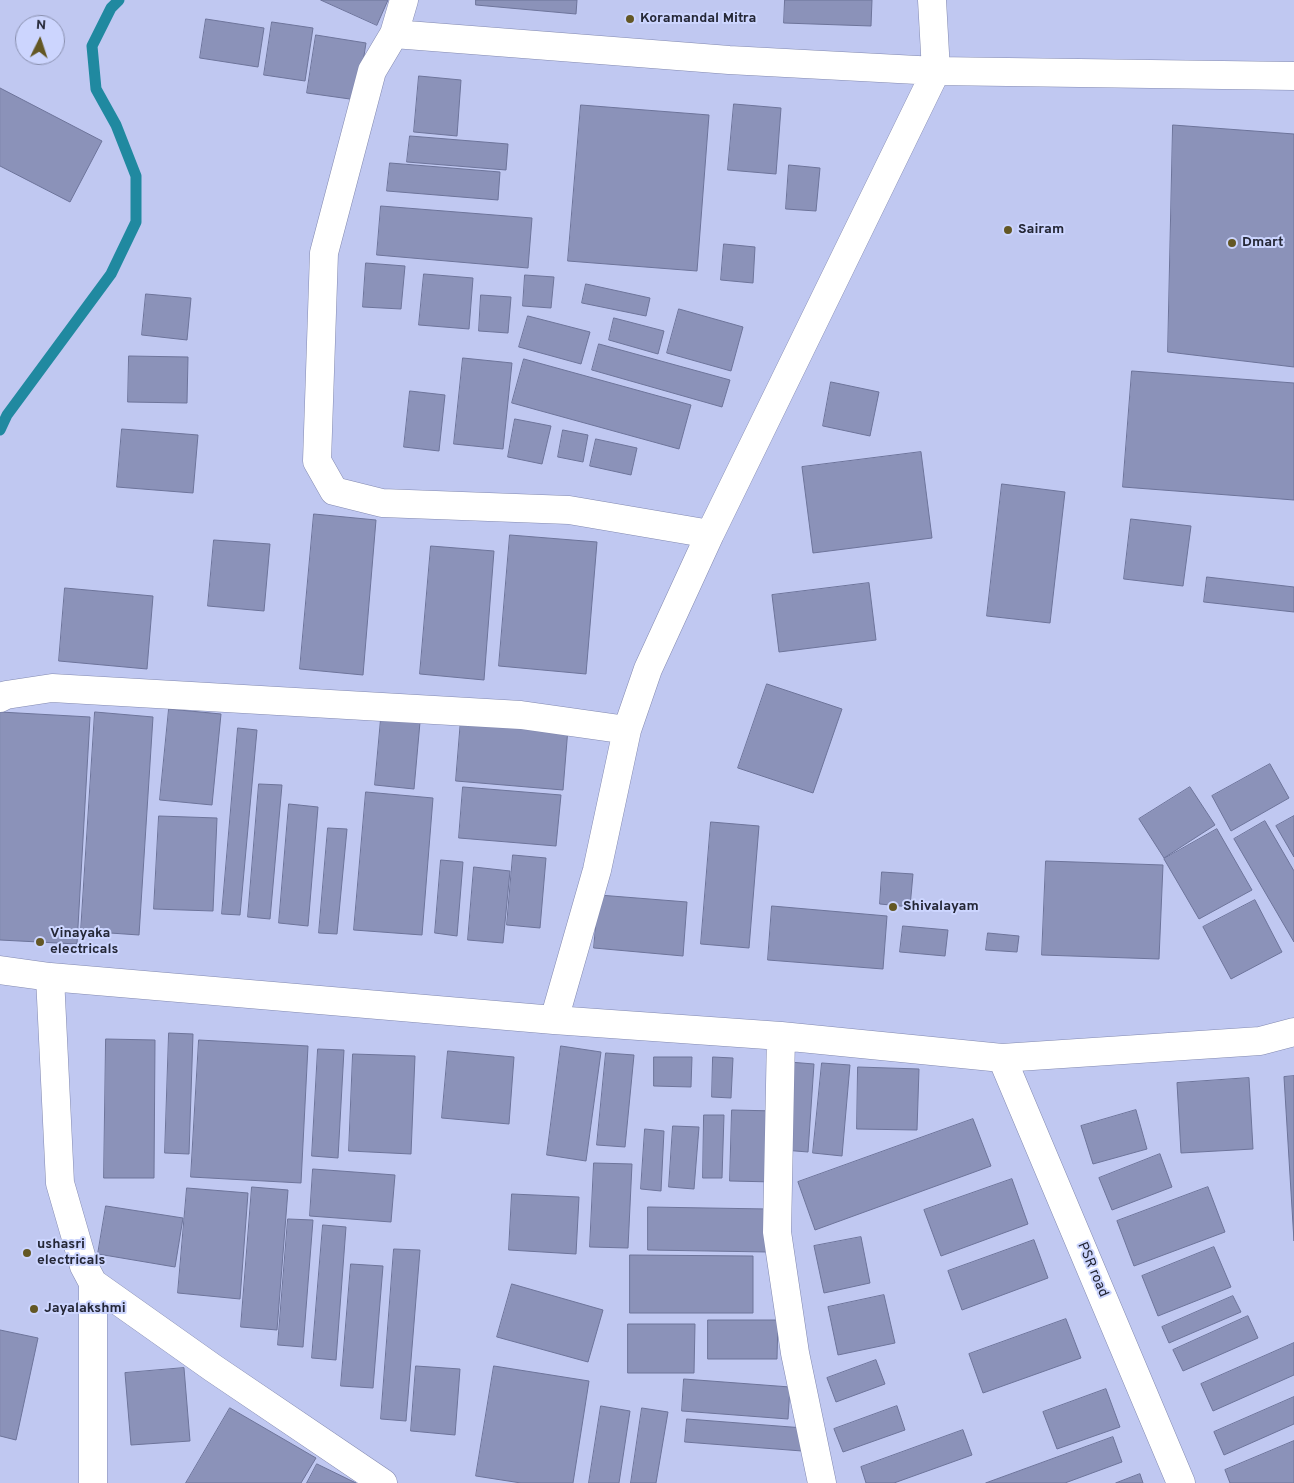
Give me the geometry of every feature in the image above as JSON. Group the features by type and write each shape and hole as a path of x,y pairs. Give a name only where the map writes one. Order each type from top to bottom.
{"street":[{"path":"404,0 394,34 372,71 324,253 317,461 334,491 382,503 569,510 710,534"},
{"path":"554,1020 597,870 627,730 648,669 710,534 936,71 932,0"},
{"path":"394,34 729,60 936,71 1294,76"},
{"path":"0,698 6,695 52,688 521,715 627,730"},
{"path":"0,970 50,977 554,1020 782,1036 1002,1058 1260,1041 1294,1032"},
{"path":"50,977 60,1184 84,1266 92,1283 93,1483"},
{"path":"782,1036 777,1232 795,1353 822,1483"},
{"name":"PSR road","path":"1002,1058 1181,1483"},
{"path":"92,1283 212,1368 383,1483"}],"building":[{"path":"321,0 388,0 377,25"},
{"path":"476,0 577,0 576,14 476,5"},
{"path":"785,0 872,0 871,26 784,23"},
{"path":"206,19 264,28 258,67 200,58"},
{"path":"272,22 313,28 305,81 264,75"},
{"path":"316,35 366,43 357,100 307,93"},
{"path":"419,76 461,80 457,136 414,132"},
{"path":"0,88 102,141 70,202 0,166"},
{"path":"734,104 781,108 776,174 728,170"},
{"path":"581,105 709,115 697,271 568,261"},
{"name":"Dmart","path":"1173,125 1294,134 1294,367 1168,352"},
{"path":"410,136 508,144 506,170 407,162"},
{"path":"390,163 500,172 498,200 387,191"},
{"path":"789,165 820,168 816,211 786,209"},
{"path":"381,206 532,218 528,268 377,255"},
{"path":"724,244 755,247 753,283 721,280"},
{"path":"366,263 405,266 401,309 363,307"},
{"path":"424,274 473,278 469,329 419,325"},
{"path":"525,275 554,277 551,308 523,306"},
{"path":"586,284 650,298 646,316 582,303"},
{"path":"146,294 191,298 187,340 142,335"},
{"path":"481,295 511,297 508,333 479,331"},
{"path":"679,309 743,327 731,371 667,353"},
{"path":"528,316 590,332 581,364 519,347"},
{"path":"614,318 664,331 658,354 609,340"},
{"path":"599,344 730,380 722,407 592,370"},
{"path":"129,356 188,357 187,403 128,402"},
{"path":"463,358 512,363 503,449 454,444"},
{"path":"524,359 691,405 679,449 512,403"},
{"path":"1132,371 1294,383 1294,500 1123,487"},
{"path":"831,382 879,392 870,436 823,426"},
{"path":"410,391 445,395 439,451 404,447"},
{"path":"515,419 551,426 542,464 508,457"},
{"path":"122,429 198,435 193,493 117,487"},
{"path":"563,430 588,435 583,462 558,457"},
{"path":"596,439 637,448 631,475 590,466"},
{"path":"921,452 932,538 813,553 802,467"},
{"path":"1002,484 1065,492 1050,623 987,616"},
{"path":"314,514 376,520 363,675 300,669"},
{"path":"1131,519 1191,526 1183,586 1124,579"},
{"path":"510,535 597,542 586,674 499,666"},
{"path":"214,540 270,544 264,611 208,606"},
{"path":"431,546 494,551 484,680 420,674"},
{"path":"1207,577 1294,587 1294,612 1204,602"},
{"path":"869,583 876,640 779,652 772,595"},
{"path":"65,588 153,596 147,669 59,661"},
{"path":"767,684 842,709 813,793 738,768"},
{"path":"382,708 421,711 414,789 375,785"},
{"path":"169,709 221,714 212,805 160,800"},
{"path":"0,712 90,717 77,944 0,940"},
{"path":"95,712 153,717 139,935 81,931"},
{"path":"461,719 568,728 563,790 456,781"},
{"path":"238,728 257,730 240,915 222,914"},
{"path":"1270,764 1289,798 1231,831 1212,796"},
{"path":"259,784 282,785 270,919 248,917"},
{"path":"463,787 561,795 556,846 459,838"},
{"path":"1190,787 1215,825 1164,858 1139,819"},
{"path":"366,792 433,798 422,935 354,930"},
{"path":"289,804 318,807 308,926 279,923"},
{"path":"159,816 217,818 213,911 154,909"},
{"path":"1294,816 1294,857 1276,826"},
{"path":"1265,821 1294,871 1294,942 1234,839"},
{"path":"711,822 759,826 749,948 701,944"},
{"path":"328,828 347,829 337,934 319,933"},
{"path":"1217,829 1252,890 1199,919 1164,859"},
{"path":"513,855 546,858 540,928 507,925"},
{"path":"441,860 463,862 457,936 435,933"},
{"path":"1046,861 1163,865 1159,959 1042,955"},
{"path":"474,867 510,871 503,943 468,940"},
{"path":"882,872 913,874 910,907 880,904"},
{"path":"599,895 687,902 683,956 594,948"},
{"path":"1255,900 1282,952 1231,979 1203,927"},
{"path":"772,906 887,916 883,969 768,960"},
{"path":"903,926 948,930 945,956 900,952"},
{"path":"988,933 1019,936 1017,952 986,950"},
{"path":"169,1033 193,1034 189,1154 165,1153"},
{"path":"106,1039 155,1040 154,1178 104,1178"},
{"path":"199,1040 308,1046 301,1183 191,1177"},
{"path":"561,1046 601,1052 586,1161 547,1155"},
{"path":"318,1049 344,1050 338,1158 312,1156"},
{"path":"448,1051 514,1057 509,1124 442,1118"},
{"path":"606,1053 634,1055 625,1147 597,1145"},
{"path":"353,1054 415,1056 411,1154 349,1151"},
{"path":"654,1057 692,1057 691,1087 654,1086"},
{"path":"713,1057 733,1058 731,1098 712,1097"},
{"path":"789,1062 814,1064 808,1152 783,1150"},
{"path":"822,1063 850,1065 842,1156 813,1153"},
{"path":"858,1067 919,1069 917,1130 857,1129"},
{"path":"1294,1076 1294,1241 1284,1077"},
{"path":"1249,1078 1253,1149 1181,1153 1177,1083"},
{"path":"732,1110 776,1111 774,1182 730,1181"},
{"path":"1136,1110 1147,1149 1093,1164 1081,1126"},
{"path":"704,1115 724,1115 722,1178 703,1178"},
{"path":"973,1119 991,1166 815,1230 798,1182"},
{"path":"673,1126 699,1127 694,1189 669,1187"},
{"path":"645,1129 664,1131 661,1191 641,1189"},
{"path":"1160,1154 1172,1187 1112,1210 1099,1178"},
{"path":"594,1163 632,1164 628,1248 590,1247"},
{"path":"313,1169 395,1175 391,1222 310,1216"},
{"path":"1012,1179 1028,1224 941,1256 924,1210"},
{"path":"252,1187 288,1190 277,1330 241,1327"},
{"path":"1208,1187 1225,1232 1134,1266 1117,1221"},
{"path":"187,1188 248,1193 240,1299 178,1293"},
{"path":"512,1194 579,1197 576,1254 509,1250"},
{"path":"106,1206 183,1218 175,1267 98,1254"},
{"path":"648,1207 768,1209 768,1252 648,1250"},
{"path":"288,1219 313,1220 303,1347 278,1345"},
{"path":"323,1225 346,1227 336,1360 312,1358"},
{"path":"861,1237 870,1283 824,1293 814,1246"},
{"path":"1034,1240 1048,1278 962,1310 948,1271"},
{"path":"1214,1247 1231,1287 1158,1316 1142,1276"},
{"path":"394,1249 420,1250 406,1421 381,1419"},
{"path":"630,1255 753,1256 753,1313 630,1313"},
{"path":"351,1264 383,1266 373,1388 341,1386"},
{"path":"512,1284 603,1310 588,1362 497,1337"},
{"path":"884,1295 895,1343 838,1355 828,1307"},
{"path":"1233,1296 1241,1312 1169,1343 1162,1327"},
{"path":"1248,1316 1258,1338 1183,1371 1173,1350"},
{"path":"1066,1319 1081,1358 983,1393 969,1354"},
{"path":"708,1320 778,1320 777,1359 708,1359"},
{"path":"628,1324 695,1324 694,1373 628,1373"},
{"path":"0,1330 38,1338 16,1440 0,1436"},
{"path":"1294,1343 1294,1375 1213,1411 1201,1384"},
{"path":"876,1360 885,1384 836,1402 827,1378"},
{"path":"416,1366 460,1369 455,1435 411,1431"},
{"path":"494,1366 589,1381 573,1483 521,1483 476,1476"},
{"path":"184,1368 190,1441 131,1445 125,1373"},
{"path":"684,1379 790,1387 788,1419 682,1411"},
{"path":"1106,1389 1120,1427 1057,1449 1043,1412"},
{"path":"1294,1397 1294,1424 1224,1455 1214,1432"},
{"path":"601,1406 630,1411 619,1483 589,1483"},
{"path":"897,1406 905,1430 843,1452 834,1429"},
{"path":"230,1408 316,1458 301,1483 186,1483"},
{"path":"642,1408 668,1412 656,1483 631,1483"},
{"path":"687,1419 804,1428 802,1451 685,1442"},
{"path":"963,1430 972,1455 894,1483 866,1483 861,1467"},
{"path":"1113,1437 1122,1462 1065,1483 986,1483"},
{"path":"1294,1441 1294,1483 1230,1483 1225,1470"},
{"path":"317,1464 356,1483 307,1483"},
{"path":"1140,1474 1143,1483 1116,1483"}],"waterway":[{"path":"0,430 7,415 111,274 136,222 136,176 116,125 96,89 92,46 111,8 119,0"}],"place":[{"name":"Koramandal Mitra","path":"630,19"},
{"name":"Sairam","path":"1008,230"},
{"name":"Dmart","path":"1232,243"},
{"name":"Shivalayam","path":"893,907"},
{"name":"Vinayaka electricals","path":"40,942"},
{"name":"ushasri electricals","path":"27,1253"},
{"name":"Jayalakshmi","path":"34,1309"}]}
